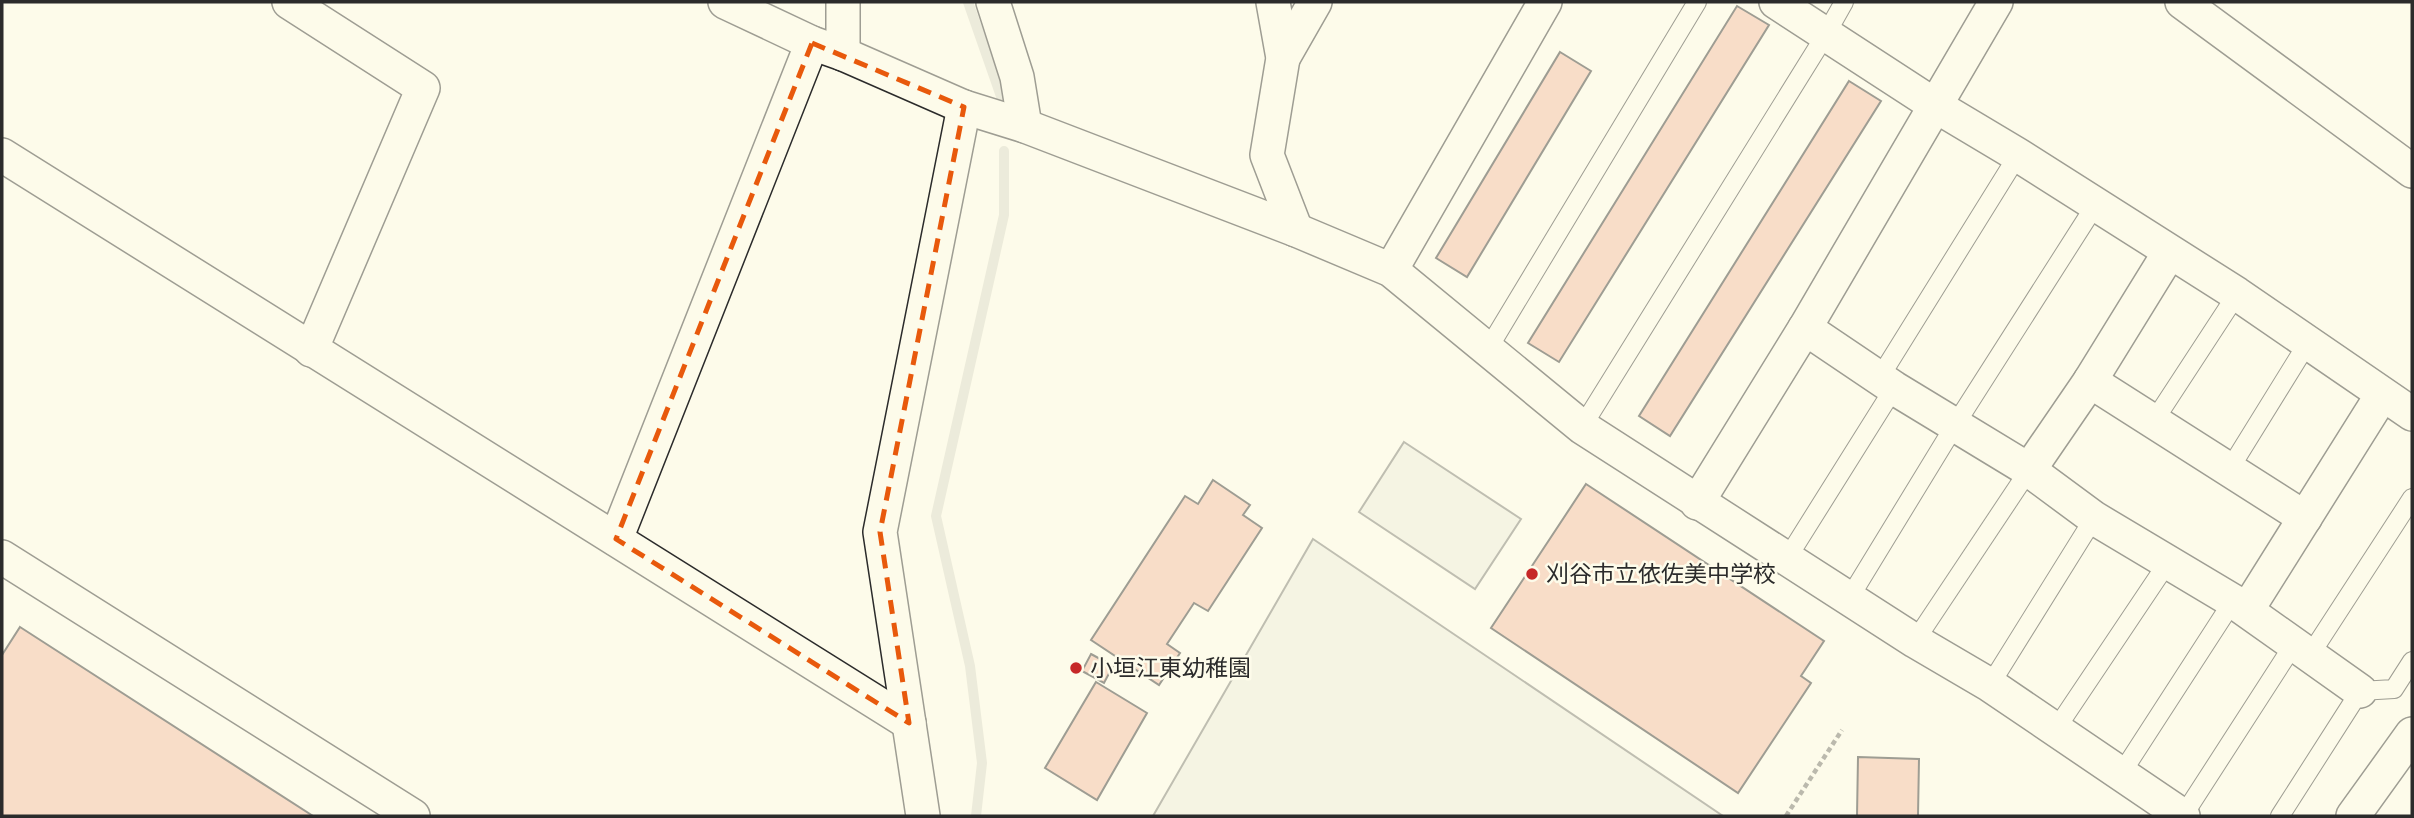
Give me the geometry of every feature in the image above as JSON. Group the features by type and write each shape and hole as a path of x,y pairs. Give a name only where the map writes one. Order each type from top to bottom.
{"street":[{"path":"289,2 422,88 311,350"},
{"path":"725,2 812,43 964,107 1025,126 1296,230 1391,270 1583,427 1697,503 1788,557 1915,641 1990,685 2183,816"},
{"path":"843,2 843,54"},
{"path":"993,2 1017,77 1025,126"},
{"path":"1273,2 1283,58"},
{"path":"1296,230 1266,155 1283,58 1315,2"},
{"path":"1391,270 1545,2"},
{"path":"1776,2 1936,106 2237,294 2412,414"},
{"path":"1697,503 1805,328 1996,2"},
{"path":"2182,2 2412,171"},
{"path":"616,539 812,43"},
{"path":"923,816 880,532 964,107"},
{"path":"2,155 909,723"},
{"path":"2029,470 2090,381 2169,253"},
{"path":"1805,328 2029,470 2094,518 2240,606 2360,691"},
{"path":"2090,381 2305,518"},
{"path":"2240,606 2305,518 2382,395"},
{"path":"2,557 413,816"},
{"path":"2353,816 2412,734"}],"lane":[{"path":"1488,349 1697,2"},
{"path":"1583,427 1844,2"},
{"path":"1788,557 2018,155"},
{"path":"1850,597 1955,425 2096,204"},
{"path":"2154,421 2237,294"},
{"path":"2229,470 2307,344"},
{"path":"1915,641 2029,470"},
{"path":"2183,816 2412,498"},
{"path":"1990,685 2094,518"},
{"path":"2056,729 2168,562"},
{"path":"2121,774 2240,606"},
{"path":"2280,816 2360,691 2394,689 2412,661"}],"path":[{"path":"1788,814 1842,730"}],"highlighted area":[{"path":"812,43 964,107 880,532 909,723 616,539"}],"shaded area":[{"path":"1404,442 1521,519 1475,589 1359,512"},
{"path":"1313,539 1723,816 1153,816"}],"building":[{"path":"1737,6 1769,25 1559,362 1528,343"},
{"path":"1560,52 1591,71 1467,277 1436,258"},
{"path":"1849,81 1881,101 1670,436 1639,416"},
{"path":"1213,480 1250,505 1243,515 1262,528 1208,611 1194,603 1167,644 1180,653 1159,685 1091,640 1185,496 1198,504"},
{"path":"1586,484 1824,641 1801,676 1811,683 1738,793 1491,628"},
{"path":"20,627 313,816 2,816 2,655"},
{"path":"1091,654 1113,666 1104,683 1082,671"},
{"path":"1096,682 1147,713 1097,800 1045,768"},
{"path":"1858,757 1919,759 1918,816 1857,816"}],"waterway":[{"path":"968,2 1003,102"},
{"path":"976,816 982,763 970,666 936,516 1004,215 1004,151"}],"place":[{"name":"刈谷市立依佐美中学校","path":"1532,574"},
{"name":"小垣江東幼稚園","path":"1076,668"}]}
